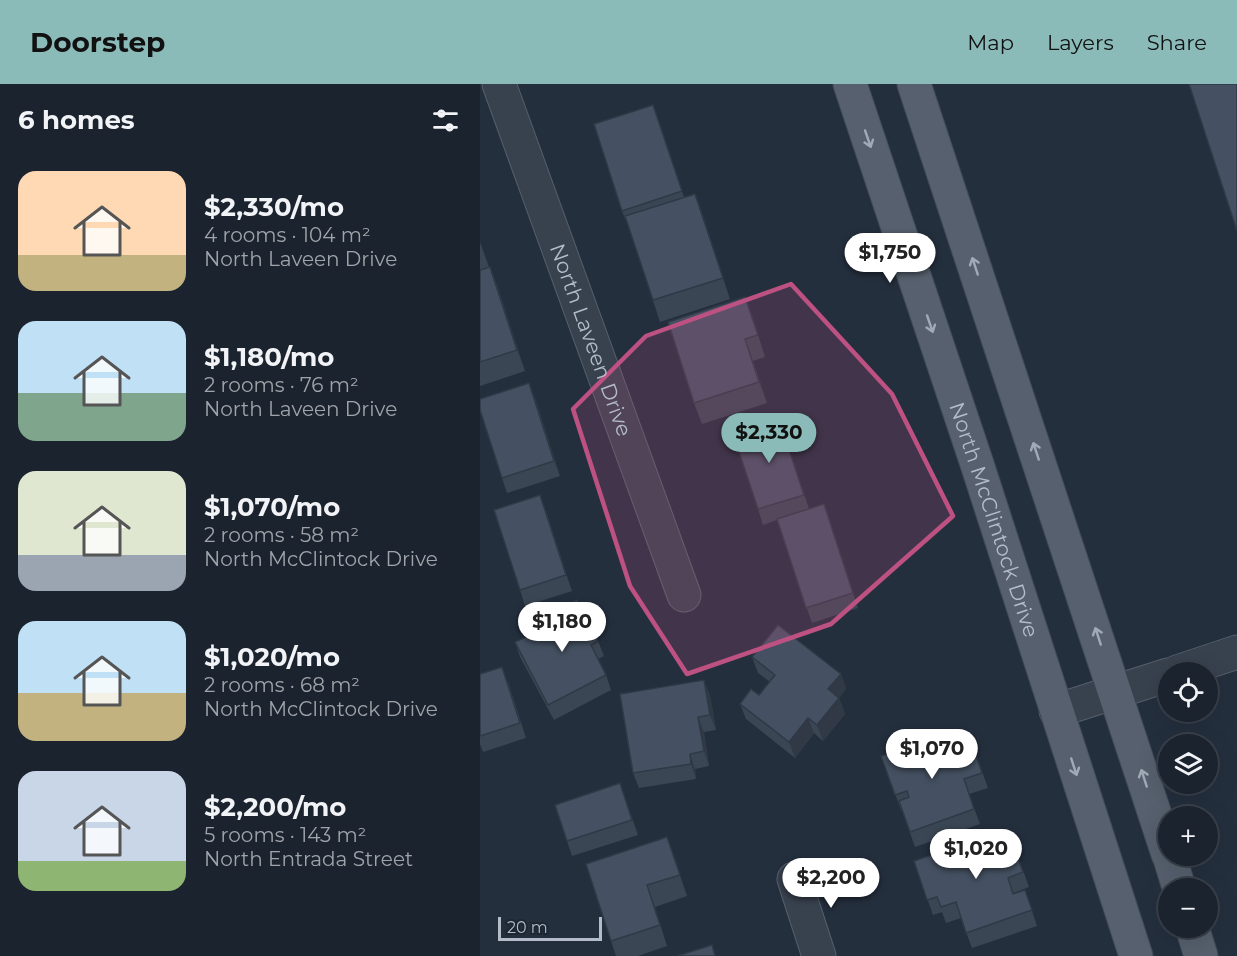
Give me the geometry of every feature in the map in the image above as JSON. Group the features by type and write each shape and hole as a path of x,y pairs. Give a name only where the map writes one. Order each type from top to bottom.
{"main road":[{"name":"North McClintock Drive","path":"850,84 978,467 1136,956"},
{"path":"914,84 1158,821"},
{"path":"1195,938 1201,956"}],"street":[{"name":"North Laveen Drive","path":"501,90 684,595"},
{"path":"1207,662 1237,652"},
{"path":"1056,711 1158,678"},
{"path":"794,879 819,956"}],"highlighted area":[{"path":"791,284 892,394 953,516 831,624 687,674 630,586 573,409 646,336"}],"building":[{"path":"1189,84 1237,84 1237,231"},
{"path":"653,105 682,191 622,211 594,124"},
{"path":"695,194 723,278 653,300 625,216"},
{"path":"490,267 517,350 480,362 480,270"},
{"path":"745,297 758,335 745,339 759,382 694,403 668,322"},
{"path":"529,383 554,461 502,478 480,410 480,399"},
{"path":"779,419 804,495 758,509 733,434"},
{"path":"540,495 566,575 520,590 494,510"},
{"path":"824,504 853,593 806,608 777,519"},
{"path":"577,600 598,641 591,645 606,675 548,705 515,642 536,632 532,623"},
{"path":"778,625 841,674 828,689 839,698 817,725 808,718 789,742 740,704 751,689 759,695 775,675 752,657"},
{"path":"502,667 520,723 480,736 480,674"},
{"path":"704,680 710,715 698,717 704,751 690,754 691,764 633,773 620,694"},
{"path":"950,732 955,748 972,743 982,773 964,779 974,809 910,832 899,801 909,797 907,791 895,795 881,756"},
{"path":"620,783 632,820 567,841 555,805"},
{"path":"1008,829 1023,872 1008,878 1013,894 1025,890 1032,910 966,933 956,902 941,907 937,897 927,900 914,861"},
{"path":"667,837 680,875 647,885 660,925 611,941 586,864"},
{"path":"712,945 715,956 677,956"}]}
